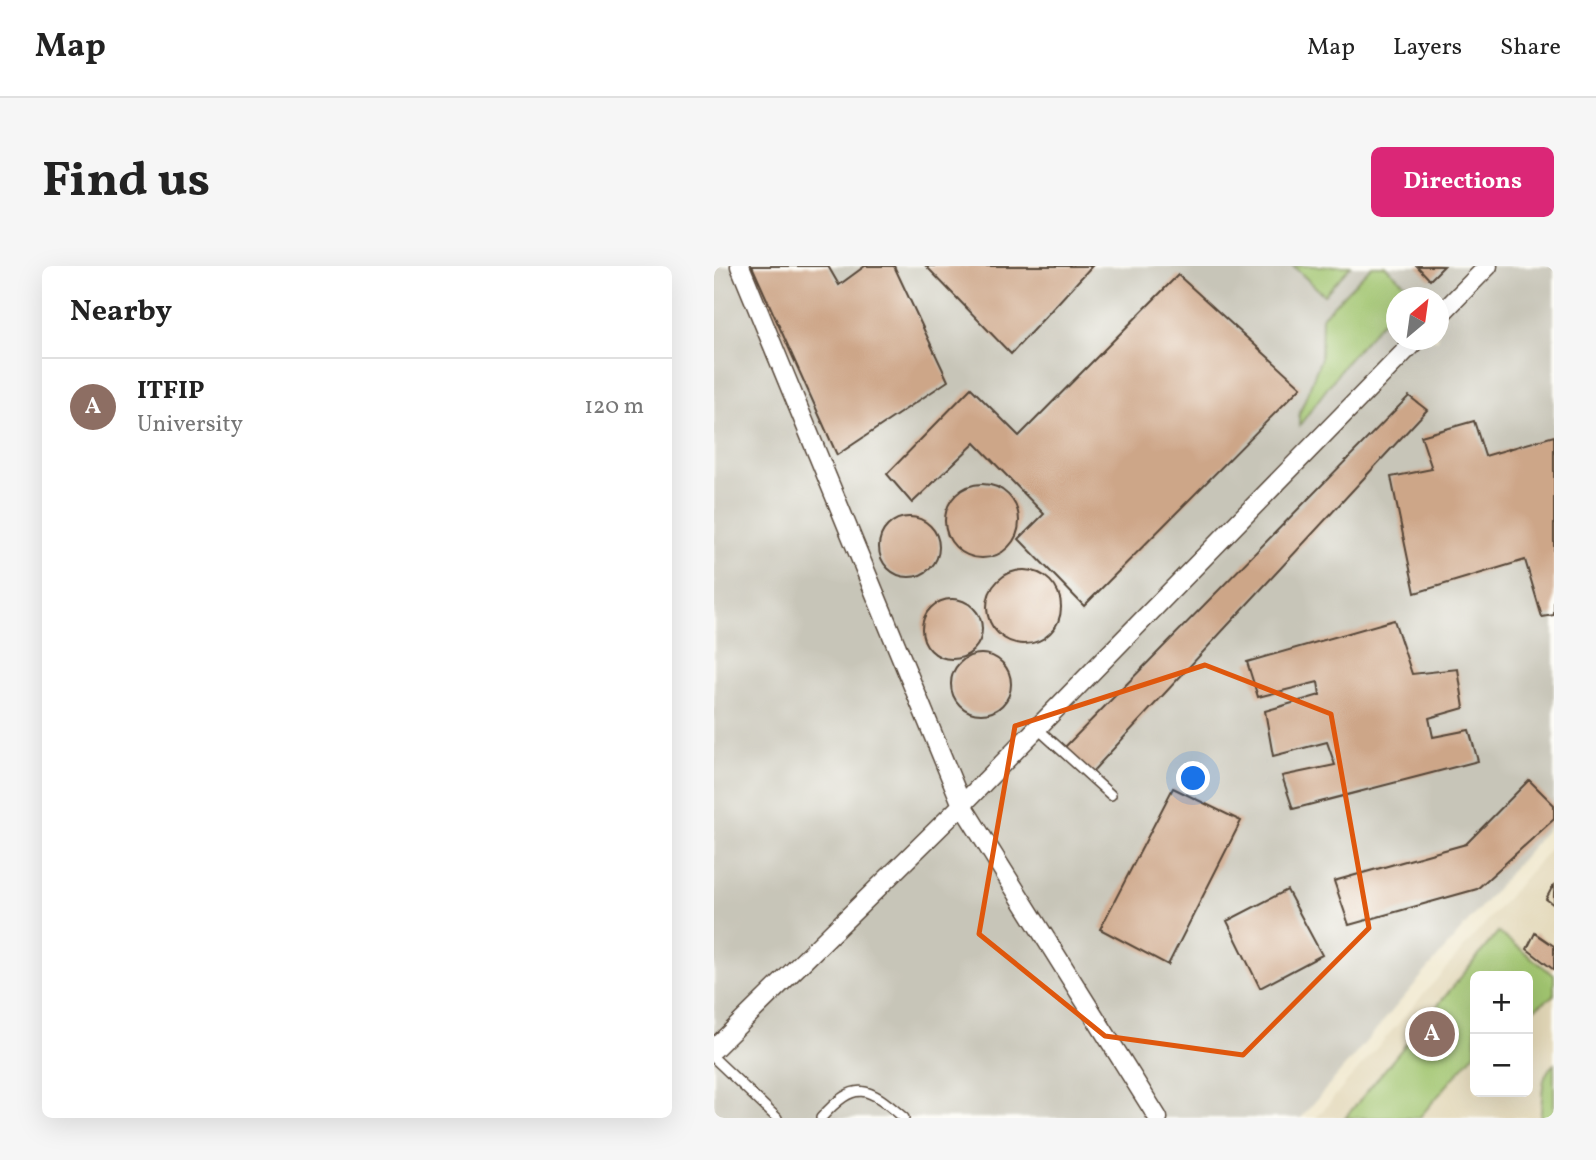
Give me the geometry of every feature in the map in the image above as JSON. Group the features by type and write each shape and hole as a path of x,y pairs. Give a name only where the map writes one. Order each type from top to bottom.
{"street":[{"path":"740,266 962,805 1158,1118"},
{"path":"1449,306 1488,266"},
{"path":"714,1049 962,805 1406,350"}],"lane":[{"path":"1037,728 1111,795"},
{"path":"714,1058 777,1118"},
{"path":"821,1118 841,1096 857,1090 880,1097 904,1118"}],"highlighted area":[{"path":"1205,665 1331,714 1369,928 1243,1055 1105,1036 979,934 1015,726"}],"shaded area":[{"path":"714,266 1554,266 1554,821 1301,1118 714,1118"},
{"path":"1554,844 1554,1118 1316,1118"}],"green space":[{"path":"1293,266 1351,266 1324,295"},
{"path":"1372,266 1385,266 1409,287 1386,287 1386,317 1348,360 1299,426 1299,415 1321,358 1322,317"},
{"path":"1498,932 1554,975 1554,995 1533,1010 1533,971 1470,971 1470,1059 1419,1118 1345,1118"},
{"path":"1554,1064 1554,1118 1540,1118 1544,1082"}],"building":[{"path":"752,266 828,266 839,285 865,266 894,266 948,381 837,455"},
{"path":"926,266 1092,266 1011,354"},
{"path":"1417,266 1444,266 1430,280"},
{"path":"1178,275 1301,387 1084,606 1019,539 1044,514 975,443 912,503 887,474 971,388 1019,436"},
{"path":"1409,396 1427,410 1091,773 1064,748"},
{"path":"1474,421 1485,456 1554,436 1554,615 1542,617 1525,560 1415,593 1391,477 1432,469 1421,436"},
{"path":"982,484 996,487 1008,495 1016,507 1019,521 1016,535 1008,547 996,555 982,558 968,555 956,547 948,535 945,521 948,507 956,495 968,487"},
{"path":"909,517 926,522 934,530 939,547 934,564 926,572 909,577 892,572 884,564 879,547 884,530 892,522"},
{"path":"1024,570 1038,573 1050,581 1058,593 1061,607 1058,621 1050,633 1038,641 1024,644 1010,641 998,633 990,621 987,607 990,593 998,581 1010,573"},
{"path":"952,599 969,604 977,612 982,629 977,646 969,654 952,659 935,654 927,646 922,629 927,612 935,604"},
{"path":"1394,620 1412,674 1458,669 1464,708 1429,718 1433,737 1469,730 1478,761 1293,809 1282,776 1335,765 1327,742 1273,756 1265,711 1320,695 1318,682 1258,697 1247,662"},
{"path":"981,654 998,659 1006,667 1011,684 1006,701 998,709 981,714 964,709 956,701 951,684 956,667 964,659"},
{"path":"1529,780 1554,805 1554,819 1477,889 1349,925 1334,881 1466,844"},
{"path":"1173,788 1241,821 1168,965 1100,929"},
{"path":"1554,884 1554,905 1546,899"},
{"path":"1287,890 1322,955 1260,988 1227,921"},
{"path":"1535,933 1554,946 1554,970 1527,949"}],"place":[{"name":"ITFIP","path":"1432,1034"}]}
